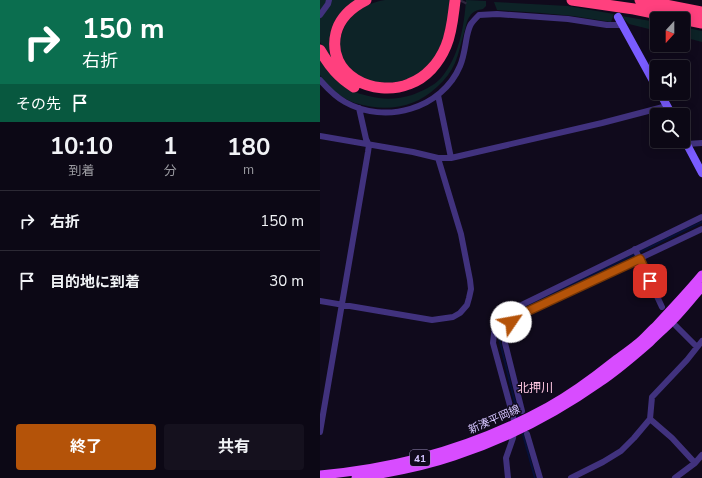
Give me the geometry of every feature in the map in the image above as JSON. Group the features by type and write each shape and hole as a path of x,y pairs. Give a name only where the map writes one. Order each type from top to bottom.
{"highway":[{"path":"320,50 327,62 346,82 367,92 390,96 408,92 432,78 444,64 455,39 459,19 458,2 446,46 436,63 424,76 416,81 408,85 389,88 372,87 355,80 343,68 336,54 335,39 340,23 351,9 366,0"},
{"path":"572,0 702,23"},
{"path":"640,0 702,10"},
{"path":"663,0 702,10"}],"main road":[{"name":"新湊平岡線","path":"356,478 390,473 426,464 455,456 494,441 568,395 638,344 702,275"},
{"name":"新湊平岡線","path":"320,474 343,473 377,468 420,458 515,428 558,409 601,382 638,352 672,321 702,287"}],"street":[{"path":"320,15 328,4 329,0"},
{"path":"320,80 345,102 359,108 388,113 402,112 429,102 451,82 460,66 470,25 479,15 497,14 568,19 607,25 623,25"},
{"path":"618,16 650,75"},
{"path":"438,95 451,158"},
{"path":"320,136 438,158 451,158 602,123 667,106 664,100"},
{"path":"320,432 369,145 366,139 359,108"},
{"path":"690,141 702,143"},
{"path":"689,148 702,173"},
{"path":"320,301 432,320 452,317 460,313 466,305 471,289 470,280 461,234 438,158"},
{"path":"508,478 506,458 515,428 493,343 494,332 499,320 505,317 507,312 702,217"},
{"path":"522,411 505,343 505,332 513,319 702,229"},
{"path":"635,249 662,307"},
{"path":"505,317 511,322"},
{"path":"676,326 697,347"},
{"path":"571,478 604,462 621,451 634,438 650,419 652,397 702,341"},
{"path":"650,419 672,438 694,463"},
{"path":"527,434 540,478"},
{"path":"674,478 702,455"}],"green space":[{"path":"320,0 358,0 350,5 333,58 331,59 320,42"},
{"path":"385,0 449,0 448,23 437,54 418,74 405,80 391,83 371,81 359,76 347,65 342,56 340,47 342,33 351,17 356,12 373,3"},
{"path":"466,0 486,1 486,6 483,9 477,10 471,14 467,22 456,59 448,76 437,87 419,100 399,107 388,108 366,106 350,101 335,92 320,75 320,59 342,85 355,92 383,99 404,97 428,88 441,78 452,61 460,41"},
{"path":"494,2 568,6 614,14 611,22 573,16 497,10"},
{"path":"621,16 650,21 650,29 629,24"},
{"path":"690,28 702,31 702,42 690,39"}],"waterway":[{"path":"519,419 499,338 503,325 511,314 702,222"},
{"path":"522,431 535,478"}],"district":[{"name":"北押川","path":"535,388"}],"route":[{"path":"511,322 513,319 524,313 640,259 650,281"}]}
